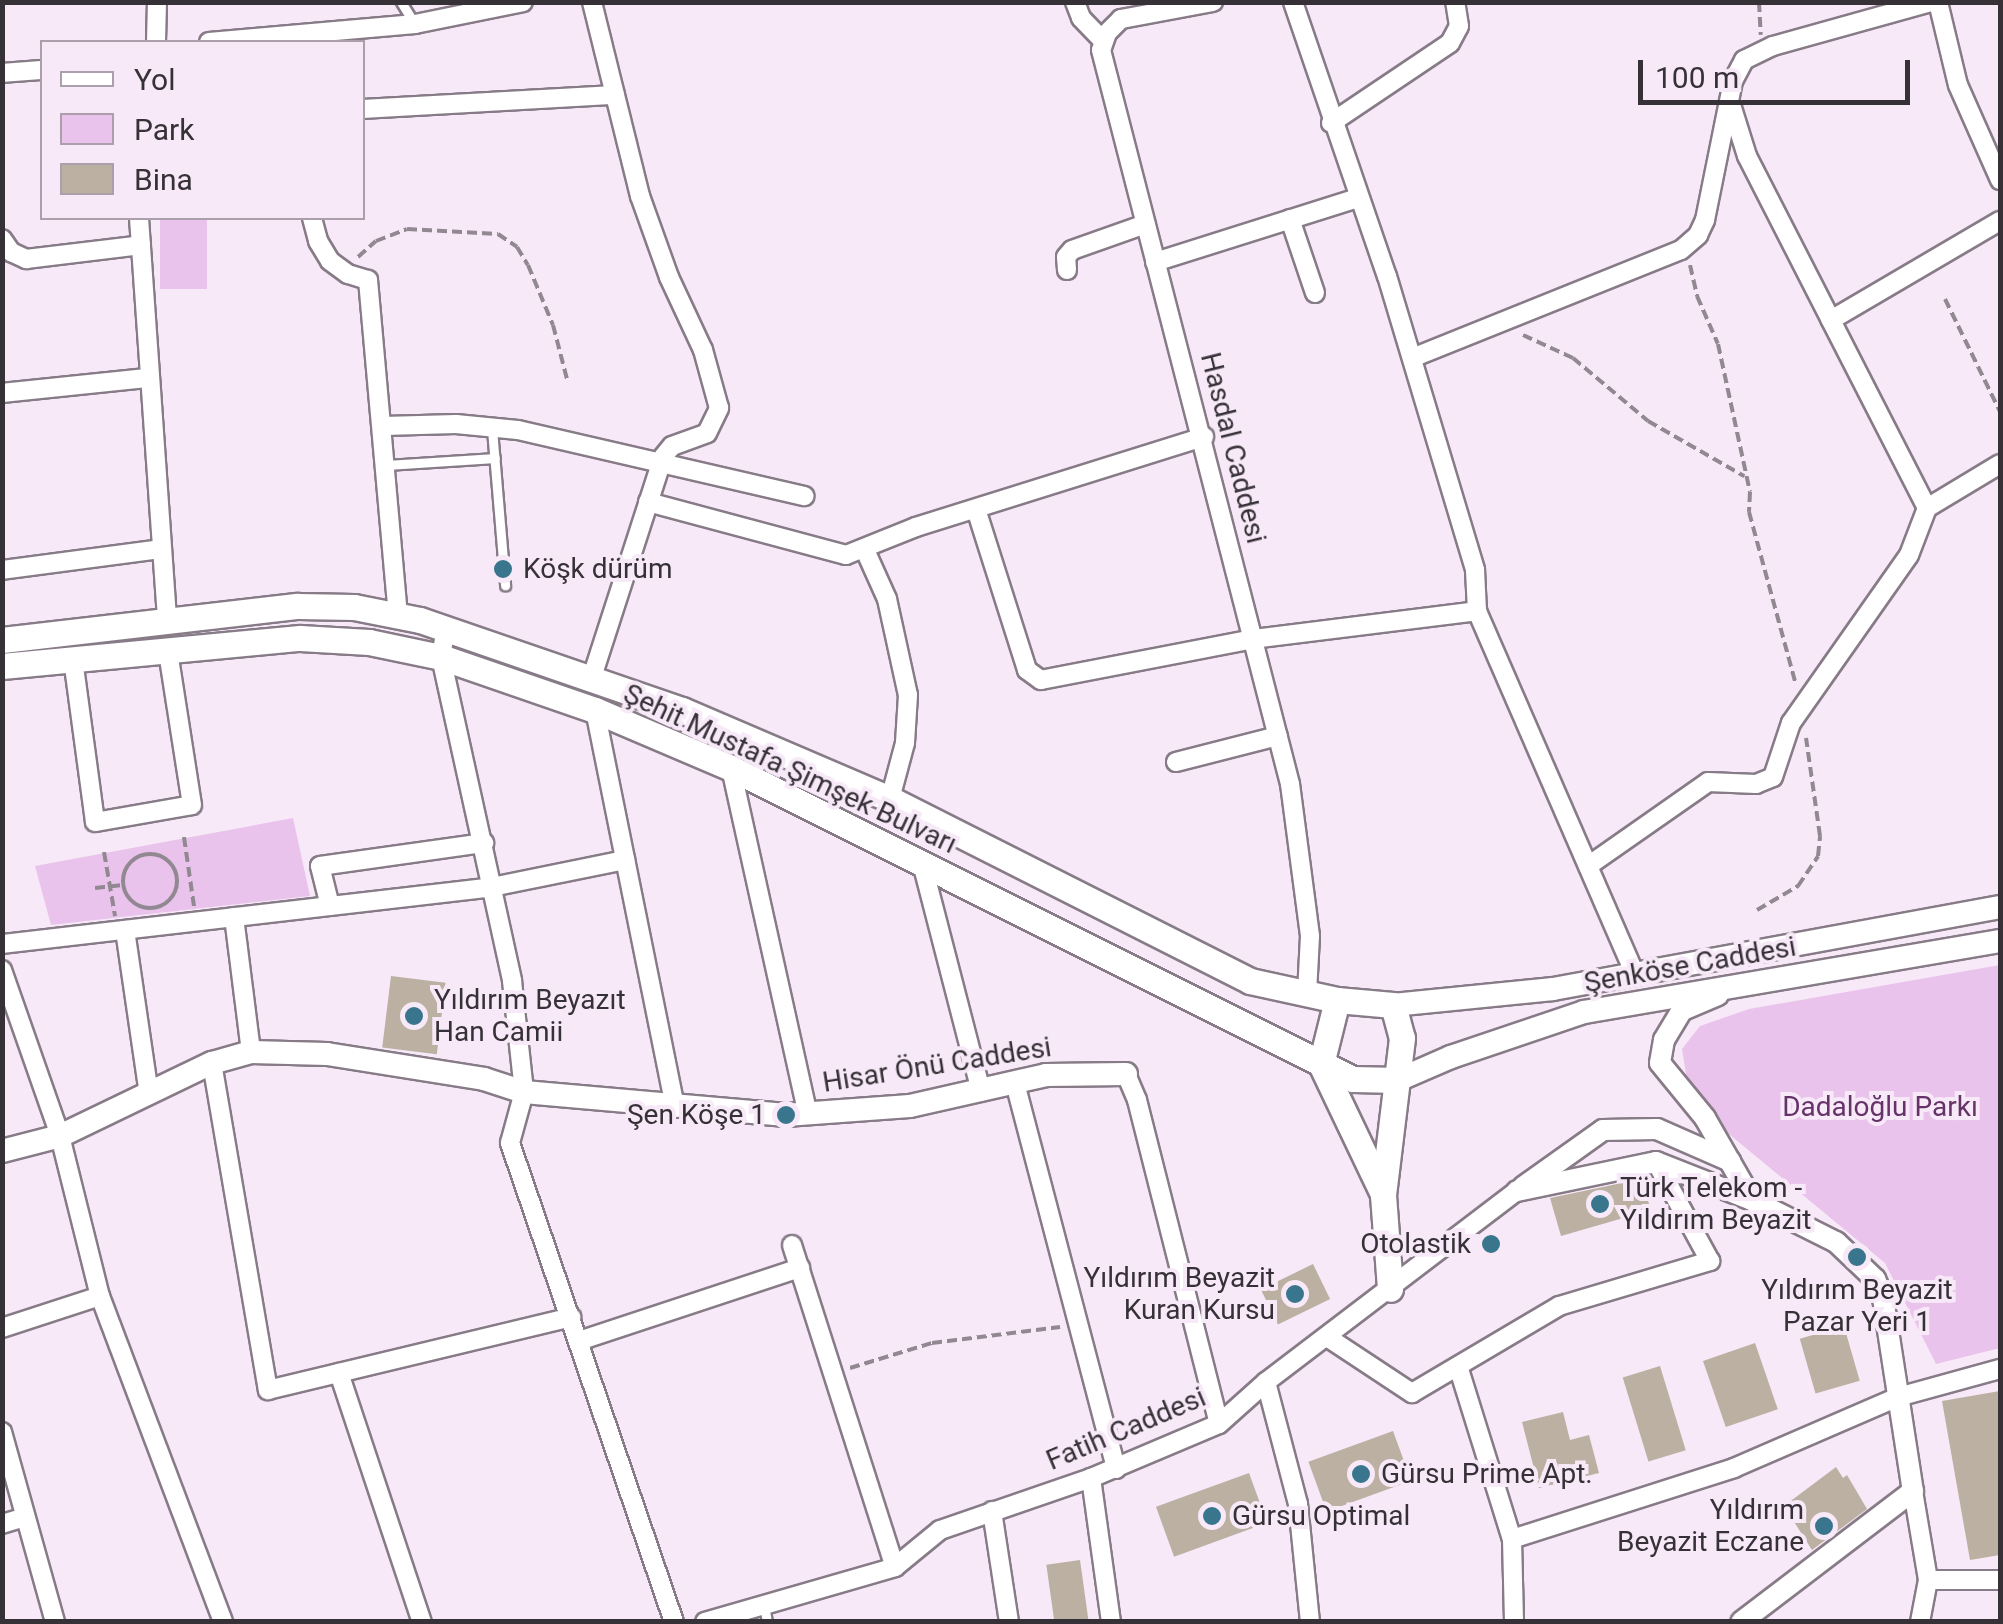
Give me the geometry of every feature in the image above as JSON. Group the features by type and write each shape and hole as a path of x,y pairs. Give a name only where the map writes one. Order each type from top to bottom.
{"main road":[{"name":"Şehit Mustafa Şimşek Bulvarı","path":"2,640 298,606 398,614 682,710 890,800 1250,981 1337,1000 1393,1005"},
{"name":"Şehit Mustafa Şimşek Bulvarı","path":"2,666 300,638 369,642 441,657 596,710 731,768 1353,1079 1398,1080"},
{"name":"Şenköse Caddesi","path":"1393,1005 1553,989 2000,908"},
{"name":"Şenköse Caddesi","path":"1398,1080 1451,1056 1584,1012 2000,941"},
{"path":"1337,1000 1322,1064 1383,1195"},
{"path":"1390,1289 1383,1195 1402,1038 1393,1005"},
{"name":"Hisar Önü Caddesi","path":"2,1151 60,1136 212,1064 251,1052 370,1059 484,1079 524,1092 675,1108 808,1115 910,1106 1046,1075 1126,1074"}],"street":[{"path":"156,40 157,2"},
{"path":"232,40 415,24 494,4 523,2"},
{"path":"592,2 654,237 719,400 713,426 672,446 660,463 592,677"},
{"path":"1075,2 1081,18 1104,41 1113,26 1131,15 1213,2"},
{"path":"1293,2 1412,358 1475,570 1476,610 1635,974"},
{"path":"1331,123 1450,43 1460,18 1455,2"},
{"path":"1412,358 1674,253 1693,240 1705,220 1735,73 1744,60 1761,50 1934,2 1958,85 2000,180"},
{"name":"Hasdal Caddesi","path":"1104,41 1102,50 1155,262 1204,437 1290,784 1310,936 1306,993"},
{"path":"2,74 40,70"},
{"path":"365,109 616,94"},
{"path":"1731,106 1747,156 1927,508"},
{"path":"1155,262 1358,198"},
{"path":"1290,219 1315,293"},
{"path":"140,220 147,378 167,621"},
{"path":"313,220 323,252 348,274 368,280 398,614"},
{"path":"1830,320 2000,221"},
{"path":"1067,270 1066,258 1072,250 1146,224"},
{"path":"2,238 11,252 26,259 141,245"},
{"path":"2,393 147,378"},
{"path":"383,426 492,426 804,496"},
{"path":"648,502 832,554 865,550 916,527 1204,437"},
{"path":"1588,866 1708,782 1756,784 1773,777 1784,736 1909,555 1927,508 2000,464"},
{"path":"976,509 1027,670 1034,677 1048,680 1253,639 1476,610"},
{"path":"2,570 161,550"},
{"path":"865,550 887,599 908,695 905,743 890,800"},
{"path":"446,628 441,657 512,980 524,1092 510,1143 674,1622"},
{"path":"73,658 95,822 192,805 168,651"},
{"path":"596,710 675,1108"},
{"path":"1176,762 1278,736"},
{"path":"731,768 808,1115"},
{"path":"330,906 320,866 484,843"},
{"path":"2,944 492,888 626,860"},
{"path":"922,864 981,1091"},
{"path":"234,917 251,1052"},
{"path":"121,930 149,1094"},
{"path":"2,970 60,1136 100,1296 222,1622"},
{"path":"1738,986 1682,1010 1664,1040 1660,1063 1705,1118 1752,1200"},
{"path":"212,1064 268,1390 571,1317"},
{"path":"1126,1074 1138,1100 1219,1424"},
{"path":"1014,1083 1116,1469"},
{"path":"1517,1191 1603,1130 1657,1129 1730,1161"},
{"path":"1517,1191 1656,1162 1752,1200 1836,1242 1868,1267 1882,1298 1928,1580 1920,1622"},
{"path":"1326,1337 1412,1393 1559,1306 1710,1261 1656,1162"},
{"name":"Fatih Caddesi","path":"706,1622 765,1613 895,1567 940,1530 1116,1469 1219,1424 1266,1382 1517,1191"},
{"path":"792,1246 836,1373 895,1567"},
{"path":"579,1341 800,1268"},
{"path":"2,1328 100,1296"},
{"path":"1458,1366 1512,1539 1514,1622"},
{"path":"1512,1539 1734,1468 1898,1398 2000,1370"},
{"path":"339,1373 422,1622"},
{"path":"1266,1382 1298,1504 1310,1622"},
{"path":"2,1432 55,1622"},
{"path":"1091,1478 1111,1622"},
{"path":"1751,1618 1913,1491"},
{"path":"992,1511 1010,1622"},
{"path":"2,1524 25,1517"},
{"path":"1928,1580 2000,1580"}],"lane":[{"path":"401,2 415,24"},
{"path":"492,426 504,584"},
{"path":"387,465 495,458"}],"path":[{"path":"1758,2 1761,50"},
{"path":"348,274 367,247 396,231 455,228 498,234 517,247 528,265 553,325 567,379"},
{"path":"1693,240 1692,282 1718,344 1749,512 1802,707 1820,836 1818,856 1798,886 1757,910"},
{"path":"1944,298 2000,412"},
{"path":"1490,327 1530,337 1561,351 1648,421 1744,476"},
{"path":"184,837 196,922"},
{"path":"104,852 121,930"},
{"path":"145,855 169,862 176,877 173,896 149,908 132,902 123,884 130,863 145,855"},
{"path":"95,888 123,884"},
{"path":"836,1373 932,1343 1078,1324"}],"green space":[{"path":"160,220 207,220 207,289 160,289"},
{"path":"293,818 310,896 51,925 35,866"},
{"name":"Dadaloğlu Parkı","path":"2000,965 2000,1348 1936,1364 1885,1263 1718,1125 1687,1080 1682,1049 1700,1026 1749,1009"}],"building":[{"name":"Yıldırım Beyazıt Han Camii","path":"391,976 446,983 437,1054 382,1047"},
{"name":"Türk Telekom - Yıldırım Beyazit","path":"1641,1179 1651,1210 1561,1236 1550,1198"},
{"name":"Yıldırım Beyazit Kuran Kursu","path":"1313,1264 1330,1299 1278,1324 1261,1289"},
{"path":"1844,1326 1860,1381 1815,1393 1800,1339"},
{"path":"1755,1343 1778,1409 1726,1427 1703,1361"},
{"path":"1660,1366 1686,1450 1648,1462 1623,1377"},
{"path":"2000,1391 2000,1555 1970,1560 1942,1401"},
{"path":"1563,1412 1570,1440 1589,1435 1599,1473 1539,1488 1522,1422"},
{"name":"Gürsu Prime Apt.","path":"1393,1431 1411,1481 1327,1512 1308,1462"},
{"path":"1836,1467 1843,1478 1847,1475 1867,1509 1812,1550 1784,1506"},
{"name":"Gürsu Optimal","path":"1249,1473 1267,1523 1174,1557 1156,1507"},
{"path":"1080,1560 1089,1622 1054,1622 1046,1565"}],"place":[{"name":"Köşk dürüm","path":"503,569"},
{"name":"Yıldırım Beyazıt Han Camii","path":"414,1016"},
{"name":"Şen Köşe 1","path":"786,1115"},
{"name":"Türk Telekom - Yıldırım Beyazit","path":"1600,1204"},
{"name":"Otolastik","path":"1491,1244"},
{"name":"Yıldırım Beyazit Pazar Yeri 1","path":"1857,1257"},
{"name":"Yıldırım Beyazit Kuran Kursu","path":"1295,1294"},
{"name":"Gürsu Prime Apt.","path":"1361,1474"},
{"name":"Gürsu Optimal","path":"1212,1516"},
{"name":"Yıldırım Beyazit Eczane","path":"1824,1526"}]}
